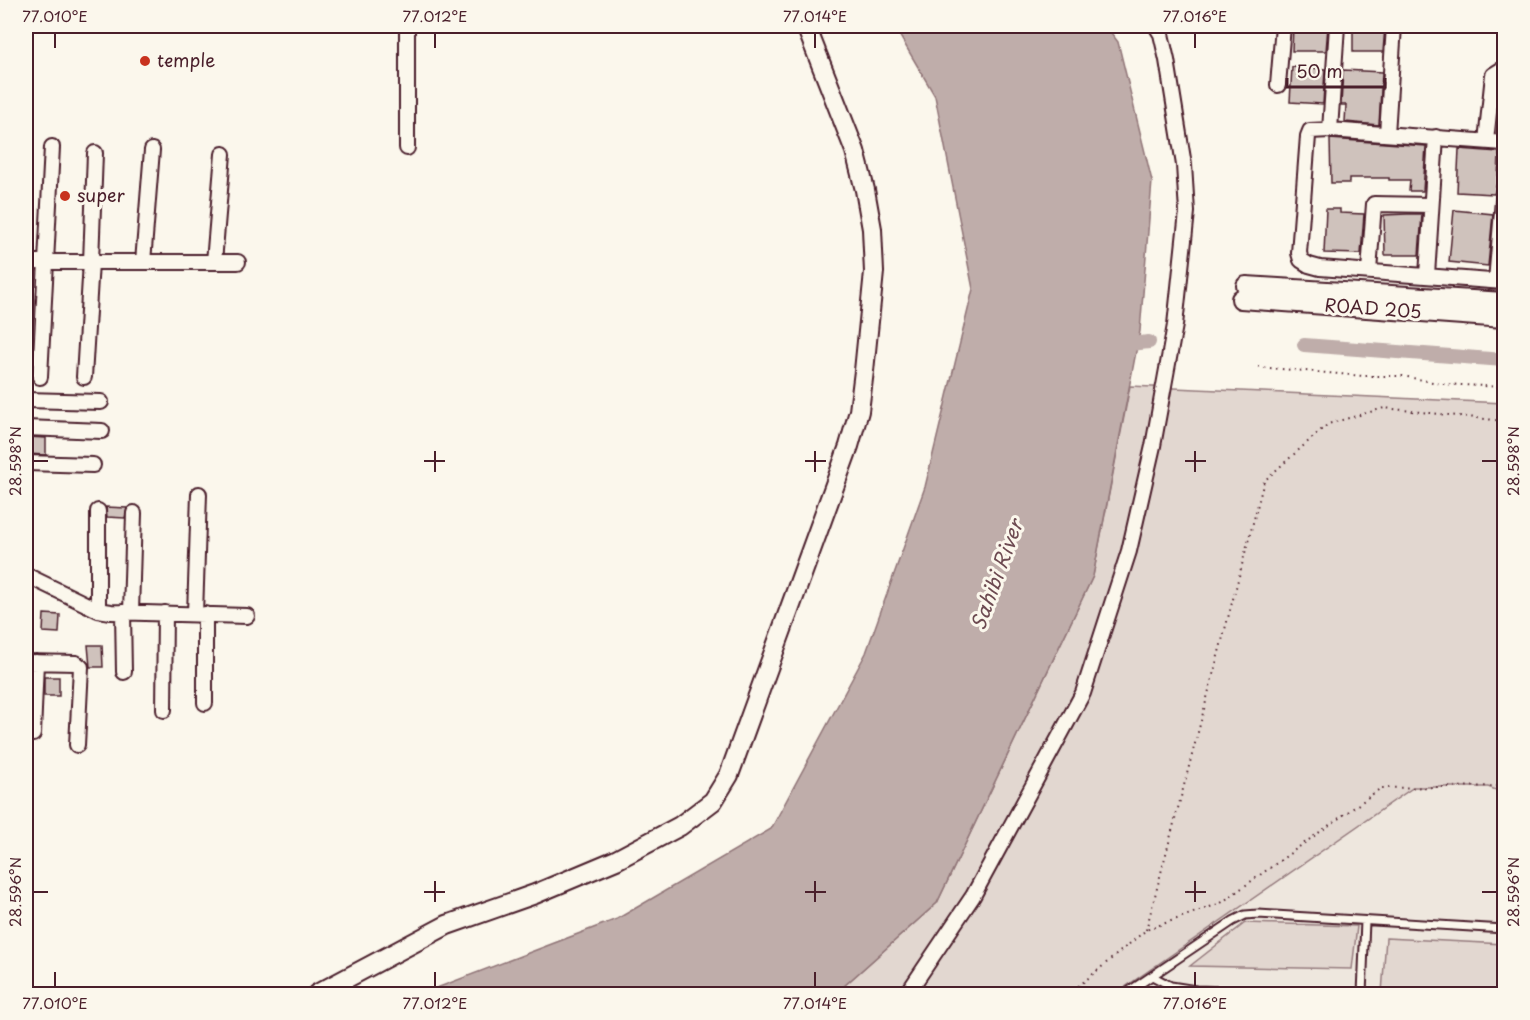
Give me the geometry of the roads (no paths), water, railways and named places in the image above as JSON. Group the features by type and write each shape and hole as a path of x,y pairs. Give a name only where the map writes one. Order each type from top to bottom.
{"street":[{"path":"407,26 407,148"},
{"path":"317,994 447,925 535,894 616,860 680,826 713,801 729,775 849,446 859,411 864,371 874,272 872,230 855,151 806,26"},
{"path":"907,994 973,896 1083,693 1129,551 1154,446 1171,347 1187,212 1184,165 1167,60 1161,34 1156,26"},
{"path":"1278,85 1283,26"},
{"path":"1330,130 1337,26"},
{"path":"1387,134 1394,26"},
{"path":"1486,141 1493,75 1504,70"},
{"path":"1504,142 1330,130 1310,131 1299,253 1301,260 1320,268 1500,281 1504,188"},
{"path":"1427,275 1436,137"},
{"path":"40,377 52,147"},
{"path":"143,262 152,150"},
{"path":"84,377 95,153"},
{"path":"214,262 223,154"},
{"path":"1369,271 1374,204 1431,205"},
{"path":"26,262 238,262"},
{"name":"ROAD 205","path":"1504,302 1244,293 1504,318"},
{"path":"26,400 101,402"},
{"path":"26,428 102,431"},
{"path":"26,463 93,465"},
{"path":"199,494 200,614 205,703"},
{"path":"98,511 98,610"},
{"path":"124,672 134,513"},
{"path":"26,575 98,610 247,616"},
{"path":"164,710 165,613"},
{"path":"33,734 31,662 76,663 81,667 77,745"}],"lane":[{"path":"1125,994 1245,915 1504,929"},
{"path":"1362,994 1365,921"},
{"path":"1152,976 1171,986 1196,990 1334,994"}],"water":[{"name":"Sahibi River","path":"894,26 1106,26 1118,42 1152,181 1140,331 1093,576 937,903 835,994 421,994 617,919 771,829 866,653 925,487 973,289 935,96"}],"waterway":[{"path":"1121,345 1149,342"},
{"path":"1304,345 1504,360"}],"place":[{"name":"temple","path":"145,61"},
{"name":"super","path":"65,196"}]}
